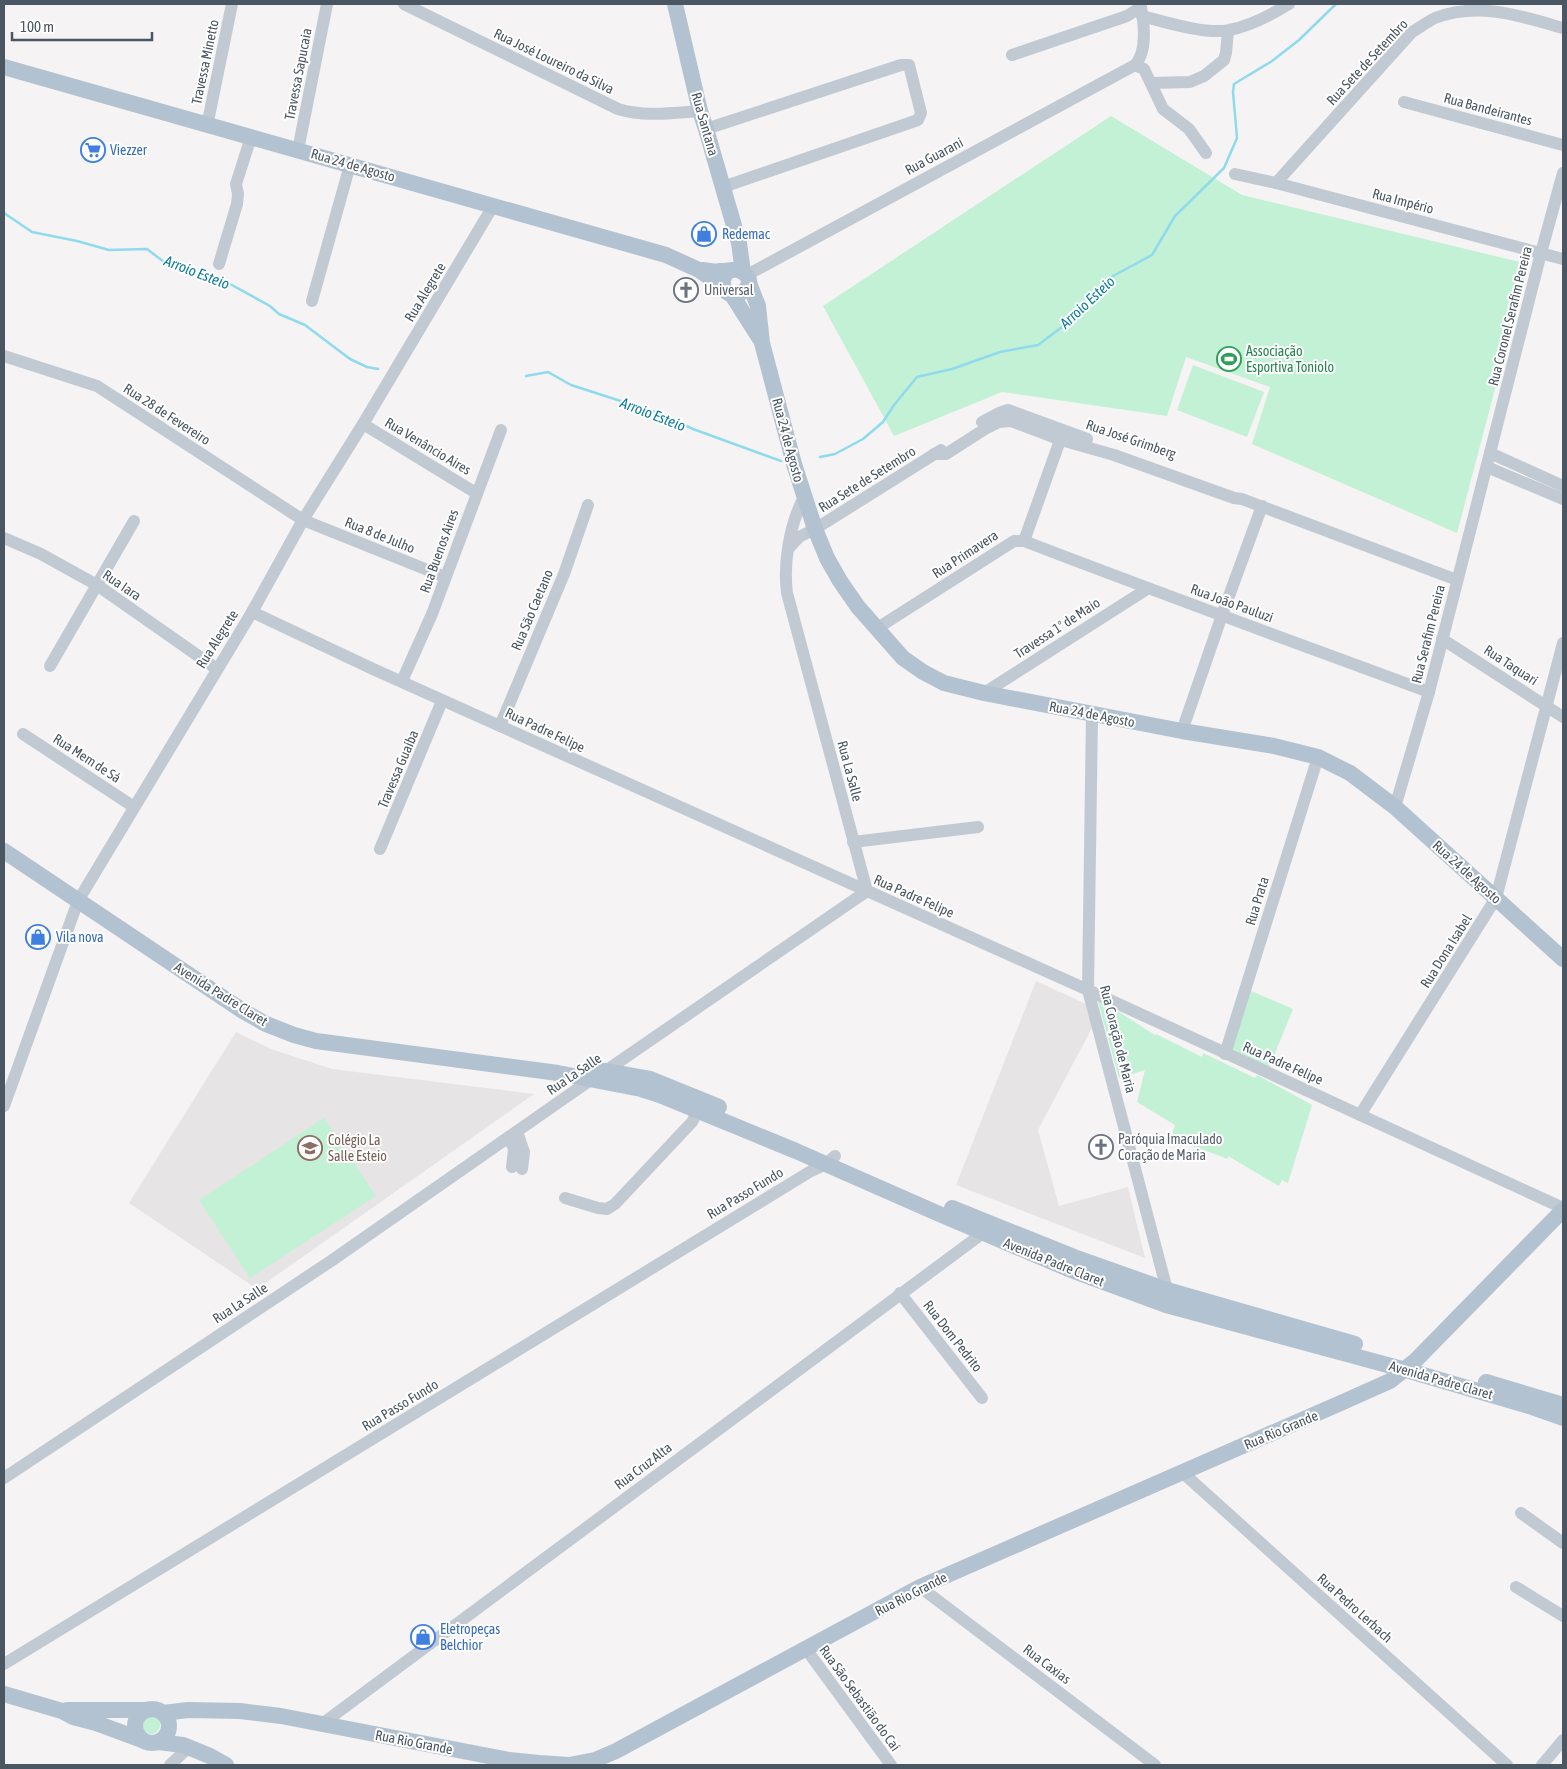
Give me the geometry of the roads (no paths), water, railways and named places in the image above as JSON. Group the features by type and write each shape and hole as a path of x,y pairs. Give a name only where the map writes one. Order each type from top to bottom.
{"main road":[{"name":"Rua Santana","path":"674,5 700,111 739,243 741,274"},
{"name":"Rua 24 de Agosto","path":"4,67 68,84 206,126 298,150 666,254 699,270 728,290 762,343"},
{"name":"Rua 24 de Agosto","path":"699,270 741,274 758,306 762,343 804,497 815,529 827,558 840,581 876,629 903,658 923,672 944,683 984,693 1182,731 1274,746 1318,757 1350,773 1395,807 1563,959"},
{"path":"741,274 745,292 737,295 728,290 725,275 741,274"},
{"name":"Avenida Padre Claret","path":"4,851 243,1011 266,1024 294,1035 344,1046 558,1074 660,1095 822,1160 941,1203 1074,1257 1166,1298"},
{"name":"Avenida Padre Claret","path":"558,1074 605,1071 650,1079 822,1160"},
{"name":"Avenida Padre Claret","path":"856,1171 983,1233 1071,1270 1410,1365 1530,1394 1563,1405"},
{"name":"Rua Rio Grande","path":"167,1722 188,1710 240,1711 281,1716 512,1763 569,1765 595,1760 616,1751 920,1587 1390,1381 1410,1365 1563,1209"},
{"name":"Avenida Padre Claret","path":"1410,1365 1563,1418"},
{"path":"4,1694 62,1711 74,1717 152,1709 167,1722 186,1746"},
{"path":"142,1740 138,1736 135,1726 138,1716 147,1710"},
{"path":"97,1716 153,1744 167,1735 167,1722"},
{"path":"158,1742 186,1746 226,1765"}],"street":[{"name":"Travessa Minetto","path":"206,126 232,4"},
{"name":"Travessa Sapucaia","path":"298,150 327,4"},
{"name":"Rua José Loureiro da Silva","path":"404,4 618,109 630,113 648,114 700,111"},
{"path":"1012,55 1127,16 1141,9 1184,27 1228,31 1272,14 1289,4"},
{"path":"1141,9 1142,50 1139,60 1135,65 1144,69 1163,109 1189,129 1206,153"},
{"name":"Rua Sete de Setembro","path":"1276,183 1412,32 1434,18 1480,9 1506,12 1563,28"},
{"path":"1152,83 1190,82 1204,76 1224,60 1228,31"},
{"path":"706,129 901,65 909,66 921,112 918,120 723,187"},
{"name":"Rua Guarani","path":"741,274 1135,65"},
{"name":"Rua Bandeirantes","path":"1404,102 1563,145"},
{"path":"219,264 237,204 236,184 251,137"},
{"path":"312,301 350,165"},
{"name":"Rua Coronel Serafim Pereira","path":"1487,467 1563,173"},
{"name":"Rua Império","path":"1235,174 1276,183 1563,259"},
{"name":"Rua Alegrete","path":"4,1106 9,1078 78,901 252,612 303,520 363,424 493,206"},
{"name":"Rua 28 de Fevereiro","path":"4,356 97,386 303,520"},
{"name":"Rua Sete de Setembro","path":"815,529 986,420 999,413 1010,416"},
{"name":"Rua José Grimberg","path":"1010,416 1114,456 1234,498 1242,498 1457,580"},
{"name":"Rua Venâncio Aires","path":"363,424 476,493"},
{"name":"Rua Buenos Aires","path":"402,681 432,614 500,430"},
{"path":"1024,541 1063,435"},
{"path":"1490,453 1563,486"},
{"path":"1487,467 1563,499"},
{"name":"Rua Serafim Pereira","path":"1395,807 1429,692 1487,467"},
{"name":"Rua La Salle","path":"4,1478 331,1260 867,891 787,593 786,571 790,534 796,512 804,497"},
{"name":"Rua São Caetano","path":"500,726 564,574 588,505"},
{"path":"1182,731 1262,506"},
{"name":"Rua 8 de Julho","path":"303,520 445,577"},
{"path":"50,666 134,521"},
{"path":"789,548 799,537 815,529"},
{"name":"Rua Iara","path":"4,538 41,554 97,585 217,669"},
{"name":"Rua Primavera","path":"876,629 1014,541 1024,541"},
{"name":"Rua João Pauluzi","path":"1024,541 1147,589 1429,692"},
{"name":"Travessa 1º de Maio","path":"984,693 1147,589"},
{"name":"Rua Padre Felipe","path":"252,612 373,670 402,681 442,701 1088,990 1563,1209"},
{"name":"Rua Taquari","path":"1442,639 1563,717"},
{"name":"Rua Dona Isabel","path":"1360,1115 1496,898 1563,644"},
{"name":"Travessa Guaíba","path":"380,849 442,701"},
{"name":"Rua Coração de Maria","path":"1092,714 1088,990 1166,1298"},
{"name":"Rua Mem de Sá","path":"23,734 134,807"},
{"name":"Rua Prata","path":"1225,1054 1318,757"},
{"path":"853,842 978,828"},
{"path":"565,1198 598,1208 607,1209 615,1204 692,1122 698,1110"},
{"path":"513,1135 524,1152 517,1168"},
{"name":"Rua Passo Fundo","path":"4,1664 822,1160"},
{"name":"Rua Cruz Alta","path":"322,1724 983,1233"},
{"name":"Rua Dom Pedrito","path":"900,1293 982,1398"},
{"name":"Rua Pedro Lerbach","path":"1182,1472 1508,1765"},
{"path":"1521,1513 1563,1543"},
{"name":"Rua Caxias","path":"920,1587 1155,1765"},
{"path":"1516,1587 1563,1616"},
{"name":"Rua São Sebastião do Caí","path":"806,1648 891,1765"},
{"path":"1542,1765 1563,1740"},
{"path":"170,1765 186,1746"}],"waterway":[{"name":"Arroio Esteio","path":"820,457 835,454 863,439 883,422 917,377 952,369 1000,352 1038,345 1070,321 1101,286 1113,276 1152,255 1175,216 1224,168 1237,138 1234,84 1272,61 1299,40 1336,4"},
{"name":"Arroio Esteio","path":"4,213 32,232 109,250 147,249 168,265 195,275 230,284 270,306 279,314 305,325 350,359 367,367 378,369"},
{"name":"Arroio Esteio","path":"526,376 548,372 571,385 661,414 693,429 781,461"}],"place":[{"name":"Viezzer","path":"93,150"},
{"name":"Redemac","path":"704,234"},
{"name":"Universal","path":"686,290"},
{"name":"Associação Esportiva Toniolo","path":"1229,359"},
{"name":"Vila nova","path":"38,937"},
{"name":"Paróquia Imaculado Coração de Maria","path":"1101,1147"},
{"name":"Colégio La Salle Esteio","path":"310,1148"},
{"name":"Eletropeças Belchior","path":"423,1637"}]}
